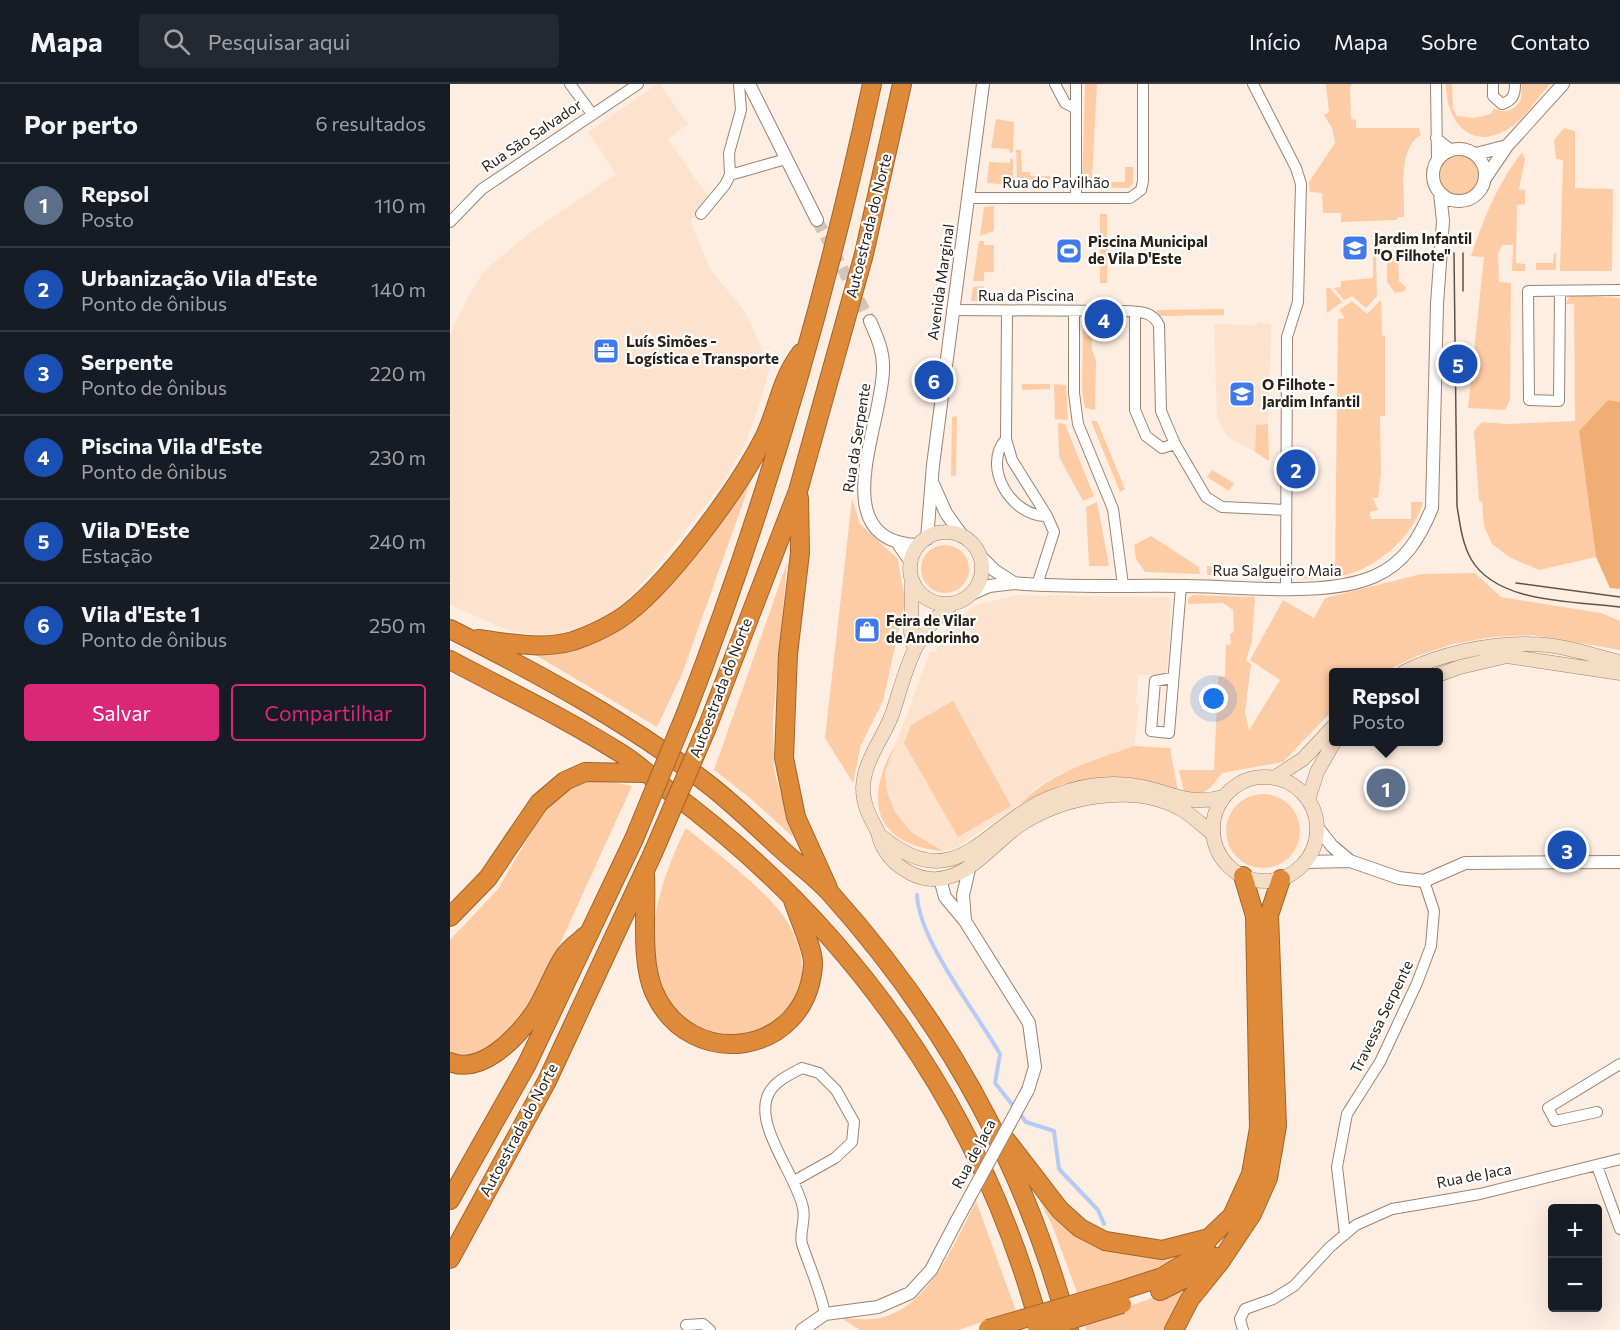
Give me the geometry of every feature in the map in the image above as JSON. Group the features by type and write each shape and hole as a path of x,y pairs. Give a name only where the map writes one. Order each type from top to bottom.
{"highway":[{"name":"Autoestrada do Norte","path":"450,1200 527,1064 593,928 634,839 686,713 762,501 810,342 837,238 872,84"},
{"name":"Autoestrada do Norte","path":"450,1258 547,1081 653,853 708,725 798,491 864,254 902,84"},
{"path":"468,638 521,645 548,645 572,641 618,620 647,596 729,496 765,435 787,373 810,342"},
{"path":"798,491 800,553 788,654 784,758 796,817 830,892"},
{"path":"450,628 588,704 708,784 830,892 914,995 951,1052 992,1123 1036,1224 1057,1283 1069,1330"},
{"path":"450,660 628,758 752,858 793,900 817,920 899,1023 930,1070 961,1125 1011,1238 1039,1330 1120,1298 1162,1277 1200,1254 1209,1238 1232,1216 1251,1174 1259,1128 1255,916 1243,876"},
{"path":"450,917 488,878 539,803 566,781 585,772 644,773"},
{"path":"645,870 646,954 653,990 669,1018 693,1034 720,1045 748,1043 774,1035 797,1014 811,990 814,961 793,900"},
{"path":"1174,1330 1190,1299 1220,1262 1252,1214 1268,1178 1277,1126 1269,915 1281,879"},
{"path":"450,1062 457,1065 480,1063 505,1045 532,1016 566,953 593,928"},
{"path":"992,1123 1059,1210 1088,1232 1105,1241 1162,1250 1209,1238"},
{"path":"985,1329 1164,1289 1190,1276 1230,1245"}],"main road":[{"path":"914,646 910,632 913,599 911,562 923,542 939,533 963,537 970,542 980,556 981,577 971,594 952,604 938,616 914,646 889,724 869,761 863,786 864,806 892,860 904,870 921,878 950,877 970,865 1019,826 1055,806 1088,798 1143,797 1180,808 1213,834"},
{"path":"911,576 915,586 931,601 952,604"},
{"path":"1416,668 1450,656 1492,646 1530,644 1620,662"},
{"path":"1443,673 1508,656 1620,674"},
{"path":"1274,778 1304,759 1329,732"},
{"path":"1308,800 1317,772 1331,746"},
{"path":"878,834 897,849 923,861 947,862 970,851 1010,820 1052,797 1095,784 1141,787 1187,800 1205,802 1223,797 1246,780 1274,778 1293,786 1308,800 1317,827 1314,845 1306,862 1295,872 1281,879 1268,881 1243,876 1222,859 1213,834 1213,821 1223,797"},
{"name":"Rua de Jaca","path":"923,861 940,879"},
{"path":"940,879 947,862"}],"street":[{"path":"570,84 592,114"},
{"name":"Rua São Salvador","path":"450,222 482,189 638,84"},
{"path":"701,214 725,185 730,175 729,153 741,110 739,84"},
{"path":"749,84 817,220"},
{"name":"Avenida Marginal","path":"923,542 929,494 933,484 933,465 952,310 983,84"},
{"path":"1055,84 1065,103 1075,108"},
{"path":"1076,84 1076,198"},
{"name":"Rua do Pavilhão","path":"968,198 1130,198 1141,190 1143,84"},
{"path":"1253,84 1296,168 1301,184 1298,302 1287,337 1286,588"},
{"path":"1436,84 1437,160 1433,177 1440,193 1455,202 1472,199 1479,193 1486,177 1507,146 1563,84"},
{"path":"1493,84 1493,96 1502,104 1511,101 1515,94 1515,84"},
{"path":"1436,138 1451,150"},
{"path":"1476,154 1507,146"},
{"path":"1437,160 1451,150 1468,150 1476,154 1485,169 1486,177"},
{"path":"730,175 786,159"},
{"name":"Rua Salgueiro Maia","path":"971,594 989,586 1014,583 1286,588 1347,586 1376,576 1401,559 1421,536 1432,508 1437,304 1443,221 1440,193"},
{"name":"Rua Salgueiro Maia","path":"1443,221 1455,202"},
{"path":"1560,291 1559,401 1529,400 1528,291 1620,290"},
{"name":"Rua da Piscina","path":"952,310 1135,312"},
{"path":"1074,311 1074,393 1078,424 1113,509 1123,585"},
{"path":"1007,312 1006,439 1012,460 1047,516 1054,532 1037,585"},
{"path":"1175,444 1162,448 1146,436 1135,410 1135,312 1147,312 1155,317 1159,325 1161,411 1175,444 1206,497 1222,507 1287,510"},
{"name":"Rua da Serpente","path":"870,321 878,339 883,368 863,493 867,519 879,534 899,545 911,562"},
{"path":"1006,439 999,448 997,464 1008,496 1020,508 1037,516 1047,516"},
{"name":"Avenida Marginal","path":"933,484 946,513 963,537"},
{"path":"899,545 923,542"},
{"path":"980,556 994,570 1014,583"},
{"path":"1172,678 1155,681 1151,731 1169,733 1181,586"},
{"path":"1317,827 1332,846 1350,861"},
{"path":"1306,862 1350,861 1399,878 1424,880 1465,862 1620,862"},
{"name":"Rua de Jaca","path":"965,921 963,895 970,865"},
{"name":"Rua de Jaca","path":"802,1330 825,1314 878,1307 910,1293 930,1270 1028,1090 1035,1067 1029,1023 965,921 945,897 940,879"},
{"name":"Travessa Serpente","path":"1345,1234 1337,1167 1347,1114 1380,1062 1417,983 1431,946 1434,911 1424,880"},
{"path":"1597,1112 1555,1121 1548,1108 1620,1064"},
{"path":"794,1181 835,1158 852,1142 854,1122 836,1090 819,1073 802,1068 783,1079 769,1093 765,1113 771,1134 794,1181 804,1211 801,1243 819,1285 825,1314"},
{"name":"Rua de Jaca","path":"1243,1330 1240,1319 1245,1309 1273,1299 1294,1286 1356,1225 1392,1209 1480,1194 1620,1159"},
{"path":"1597,1166 1620,1227"},
{"path":"687,1325 703,1324 710,1330"}],"shaded area":[{"name":"Luís Simões - Logística e Transporte","path":"660,84 688,124 668,139 710,200 691,220 696,236 711,270 746,313 770,366 761,400 745,444 723,483 650,575 620,606 598,621 558,634 535,635 510,631 450,605 450,335 464,304 480,277 492,264 531,232 616,174 588,132"},
{"path":"1085,84 1097,84 1092,178 1104,178 1104,182 1125,182 1125,167 1133,167 1133,183 1129,188 1082,187"},
{"path":"1326,84 1352,84 1350,88 1351,119 1356,120 1356,128 1419,128 1421,135 1413,141 1405,160 1404,217 1398,217 1397,220 1341,222 1341,213 1323,213 1322,193 1310,192 1309,182 1335,143 1332,128 1324,115 1329,112"},
{"path":"1446,84 1452,84 1453,109 1457,116 1474,118 1491,114 1494,108 1502,111 1513,109 1521,99 1522,84 1550,84 1514,125 1494,135 1482,137 1472,135 1456,121 1450,110"},
{"path":"996,119 1014,122 1013,152 1010,153 1009,149 991,148"},
{"path":"1564,128 1575,131 1575,188 1613,189 1612,271 1560,271 1563,160 1556,159 1554,140"},
{"path":"1016,150 1021,150 1022,172 1030,172 1031,176 1050,176 1050,180 1017,179"},
{"path":"1522,152 1525,159 1519,189 1525,190 1525,204 1517,205 1516,263 1525,264 1525,271 1512,271 1513,245 1502,245 1498,254 1499,282 1511,283 1510,400 1505,410 1468,408 1484,257 1471,256 1492,202"},
{"path":"1459,154 1475,160 1481,176 1475,192 1459,198 1443,192 1437,176 1443,160"},
{"path":"1010,159 1013,159 1013,185 987,183 989,162 1010,163"},
{"path":"994,206 994,231 980,236 984,207"},
{"path":"1100,214 1107,214 1107,283 1100,283"},
{"path":"979,241 984,241 984,245 994,245 994,272 984,272 984,281 973,281"},
{"path":"1554,253 1556,253 1556,270 1536,270 1536,263 1553,263"},
{"path":"1373,255 1376,256 1377,296 1366,308 1352,296 1344,300 1334,288 1341,287 1341,281 1373,278"},
{"path":"1398,255 1399,281 1406,287 1405,291 1395,293 1387,282 1387,256"},
{"path":"984,286 984,296 993,296 993,301 971,301 973,287"},
{"path":"1326,288 1330,288 1342,302 1327,313"},
{"path":"1575,295 1620,298 1620,402 1608,400 1579,431 1596,557 1539,570 1511,558 1492,544 1484,526 1482,502 1479,501 1474,431 1482,422 1507,424 1575,421 1574,304 1566,304 1569,297"},
{"path":"1381,300 1382,336 1385,335 1385,416 1380,416 1381,473 1378,498 1373,498 1378,510 1370,512 1371,519 1411,519 1411,502 1423,502 1419,514 1405,536 1373,563 1361,570 1344,575 1303,579 1303,574 1321,573 1335,567 1338,319 1345,318 1339,310 1352,301 1367,314"},
{"path":"1224,309 1224,315 1160,316 1156,310"},
{"path":"1083,321 1103,321 1103,325 1091,325 1092,349 1096,361 1095,410 1085,408 1082,392"},
{"name":"O Filhote - Jardim Infantil","path":"1258,322 1271,324 1270,370 1268,424 1256,425 1255,452 1227,436 1217,418 1214,324 1257,325"},
{"path":"1022,384 1050,384 1050,389 1022,390"},
{"path":"1054,384 1066,385 1068,420 1055,419"},
{"path":"1608,400 1620,402 1620,589 1610,588 1596,557 1579,431"},
{"path":"957,416 956,476 951,476 952,417"},
{"path":"1091,421 1097,421 1125,489 1120,492"},
{"path":"1058,423 1065,424 1094,496 1083,501 1059,457"},
{"path":"1268,424 1269,461 1255,452 1256,425"},
{"path":"756,466 682,674 657,727 532,653 561,651 587,645 611,634 635,618"},
{"path":"1212,470 1234,483 1229,491 1207,477"},
{"path":"852,499 860,524 898,559 905,601 883,701 861,745 853,783 825,738"},
{"path":"1097,502 1109,566 1089,566 1086,507"},
{"path":"1151,536 1199,567 1200,574 1145,572 1136,559 1134,545"},
{"path":"945,545 962,552 969,569 962,586 945,593 928,586 921,569 928,552"},
{"path":"787,563 773,718 774,770 793,837 750,798 714,770"},
{"path":"1207,566 1229,567 1230,575 1207,575"},
{"path":"1475,573 1501,597 1601,613 1620,621 1620,650 1533,635 1492,637 1453,644 1417,656 1392,668 1329,668 1329,714 1283,762 1222,773 1211,787 1200,795 1184,793 1179,770 1214,770 1218,677 1225,676 1226,645 1231,644 1230,634 1234,632 1233,610 1223,603 1188,604 1188,598 1193,595 1255,597 1252,641 1246,660 1251,664 1245,712 1249,730 1280,680 1250,660 1283,600 1314,618 1325,598 1421,574"},
{"path":"1016,595 1169,597 1171,602 1167,670 1163,675 1138,675 1136,703 1139,705 1134,746 1059,774 1035,788 1020,804 956,848 943,851 911,832 895,812 887,792 885,773 930,652 936,652 939,645 937,640 952,623 974,606"},
{"path":"953,701 1011,806 958,837 904,743 911,725"},
{"path":"895,745 885,773 887,792 895,812 911,832 943,851 920,847 902,840 889,829 881,816 878,801 879,784"},
{"path":"1134,746 1170,748 1178,791 1096,779 1063,784 1020,804 1032,793 1059,776"},
{"path":"598,779 632,786 552,961 522,1015 506,1034 480,1055 450,1054 450,940 498,889 546,807 580,781"},
{"path":"1263,794 1277,797 1289,805 1297,817 1300,831 1297,845 1289,857 1277,865 1263,868 1249,865 1237,857 1229,845 1226,831 1229,817 1237,805 1249,797"},
{"path":"686,828 767,897 792,931 801,954 802,978 794,1001 781,1019 772,1026 735,1037 704,1034 690,1024 667,998 657,976 653,951 654,925 659,899 676,849"},
{"path":"1029,1179 1104,1248 1132,1255 1153,1256 1189,1250 1144,1275 1078,1295 1052,1225"},
{"path":"976,1201 1016,1311 958,1330 860,1330 839,1317 872,1319 891,1314 908,1304 923,1291 948,1256"},
{"path":"1205,1270 1168,1330 1086,1330 1084,1323 1171,1291"}],"waterway":[{"path":"917,895 920,913 938,955 1000,1054 995,1083 1015,1108"},
{"path":"1020,1114 1026,1122 1054,1131 1059,1169 1098,1210 1104,1224"}],"tunnel":[{"path":"817,220 870,321"}],"tram line":[{"path":"1454,253 1457,506 1465,547 1483,574 1499,585 1517,592 1538,598 1620,607"},
{"path":"1463,253 1463,291"},
{"path":"1516,583 1620,597"}],"place":[{"name":"Jardim Infantil \"O Filhote\"","path":"1355,248"},
{"name":"Piscina Municipal de Vila D'Este","path":"1069,251"},
{"name":"Piscina Vila d'Este","path":"1104,319"},
{"name":"Luís Simões - Logística e Transporte","path":"606,351"},
{"name":"Vila D'Este","path":"1458,364"},
{"name":"Vila d'Este 1","path":"934,380"},
{"name":"O Filhote - Jardim Infantil","path":"1242,394"},
{"name":"Urbanização Vila d'Este","path":"1296,469"},
{"name":"Feira de Vilar de Andorinho","path":"867,630"},
{"name":"Repsol","path":"1386,788"},
{"name":"Serpente","path":"1567,850"}]}
